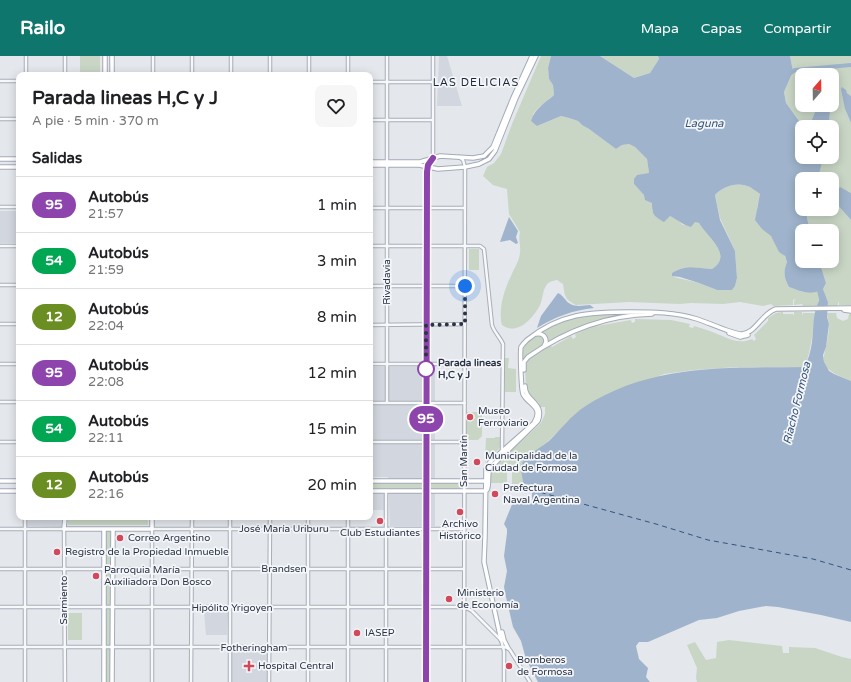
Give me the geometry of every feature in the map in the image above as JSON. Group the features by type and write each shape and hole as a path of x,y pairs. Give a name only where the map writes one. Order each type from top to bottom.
{"main road":[{"path":"105,56 105,72"},
{"path":"112,56 112,72"},
{"path":"373,165 417,163 440,156 477,158 484,156 491,151 514,94 532,56"},
{"path":"417,163 438,169 458,168 484,162 489,159 495,151 516,98 536,56"},
{"path":"0,159 16,159"},
{"path":"373,162 387,164"},
{"path":"0,167 16,167"},
{"path":"506,648 485,562 487,537 487,481 490,468 502,453 534,423 537,417 535,406 526,399 523,394 520,352 524,342 554,323 580,314 602,312 668,313 694,318 718,327 737,337 742,337 752,333 769,314 776,311 851,309"},
{"path":"502,453 538,421 540,415 538,406 525,392 524,362 528,357 544,347 565,335 592,324 608,319 628,316 653,314 670,315 699,321 718,327"},
{"path":"535,334 541,334 545,337 546,342 544,347"},
{"path":"0,481 16,481"},
{"path":"373,481 487,481"},
{"path":"0,491 16,490"},
{"path":"373,491 487,490"},
{"path":"487,490 484,562 501,640"},
{"name":"Sarmiento","path":"64,520 64,529"},
{"path":"64,529 152,529 152,520"},
{"path":"104,529 104,682"},
{"path":"112,682 113,529"}],"street":[{"path":"26,56 26,72"},
{"path":"65,56 65,72"},
{"path":"153,56 153,72"},
{"path":"192,56 192,72"},
{"path":"231,56 231,72"},
{"path":"270,56 270,72"},
{"path":"309,56 309,72"},
{"path":"348,56 348,72"},
{"name":"Rivadavia","path":"387,56 387,403"},
{"path":"426,682 426,247 428,167 433,158 433,56"},
{"path":"0,81 16,81"},
{"path":"373,82 433,82"},
{"path":"0,119 16,119"},
{"path":"373,120 433,120"},
{"path":"459,157 464,162 465,167"},
{"path":"458,168 461,164 459,157"},
{"name":"San Martín","path":"464,682 465,167"},
{"path":"0,207 16,207"},
{"path":"373,208 465,208"},
{"path":"0,246 16,246"},
{"path":"373,246 480,246 484,249 492,325 503,344 502,453"},
{"path":"0,285 16,285"},
{"path":"373,286 465,286"},
{"path":"0,324 16,324"},
{"path":"373,325 465,324"},
{"path":"0,364 16,364"},
{"path":"373,364 465,364"},
{"path":"0,402 16,402"},
{"path":"373,403 465,403"},
{"path":"0,442 16,442"},
{"path":"373,442 464,442"},
{"path":"386,491 386,682"},
{"path":"25,520 25,682"},
{"path":"191,682 192,520"},
{"path":"230,520 230,682"},
{"path":"269,682 270,520"},
{"path":"308,520 308,682"},
{"path":"348,520 348,682"},
{"path":"0,529 64,529"},
{"name":"Sarmiento","path":"64,529 65,682"},
{"path":"152,529 152,682"},
{"name":"José María Uriburu","path":"152,529 464,529"},
{"name":"Brandsen","path":"0,569 464,569"},
{"name":"Hipólito Yrigoyen","path":"0,607 465,608"},
{"path":"465,608 472,611 501,640 530,682"},
{"name":"Fotheringham","path":"0,647 506,648"},
{"path":"504,682 506,648"}],"shaded area":[{"path":"439,56 447,56 462,106 437,106"},
{"path":"0,211 16,211 16,243 0,243"},
{"path":"435,366 435,526 390,526 388,477 373,477 373,367"},
{"path":"382,493 385,495 384,510 373,510 373,494"},
{"path":"27,520 62,520 61,527 27,526"},
{"path":"204,611 228,611 227,635 206,635"},
{"name":"Hospital Central","path":"232,649 267,650 267,682 232,682"}],"green space":[{"path":"80,56 100,56 100,72 80,72"},
{"path":"541,56 551,56 548,68 549,79 553,85 554,95 533,114 537,126 561,116 578,121 616,149 622,145 629,144 635,147 647,159 649,173 644,175 634,184 652,203 652,211 672,217 683,225 695,222 699,223 717,246 720,252 720,258 718,264 712,269 691,267 682,268 672,273 674,277 699,283 717,290 732,290 735,286 737,278 735,251 720,218 715,195 726,187 741,184 750,187 760,194 757,210 759,220 778,245 786,259 785,275 789,287 807,292 819,289 822,301 821,306 803,306 802,304 794,305 794,301 796,299 793,300 793,305 773,306 771,304 763,306 740,302 723,304 680,304 629,302 576,305 567,299 563,284 557,280 547,284 539,307 524,325 513,329 502,325 502,300 506,287 518,262 520,232 509,214 507,189 493,185 483,176 487,167 494,163 501,154"},
{"path":"600,56 658,56 659,59 650,73 634,78"},
{"path":"790,56 851,56 851,96 847,93 845,109 851,123 851,193 848,191 839,199 839,172 820,172 821,164 839,164 839,120 829,120 830,112 839,112 839,68 795,68 795,112 815,112 812,120 798,120 786,103 784,92 793,71"},
{"path":"839,206 851,220 851,305 839,305 839,301 837,307 828,307 828,302 823,289 826,283 821,268 839,268 839,224 808,224 807,216 839,216"},
{"path":"469,249 479,249 479,270 469,270"},
{"path":"783,312 783,314 793,314 794,316 794,312 802,312 802,316 803,313 815,313 813,334 805,367 737,367 664,374 584,407 546,443 525,459 522,463 523,484 512,484 511,465 507,468 507,483 490,483 491,469 541,423 545,414 545,407 540,407 539,403 529,395 526,390 525,365 531,357 550,345 552,347 571,336 573,339 576,337 575,334 592,327 573,334 572,333 602,322 602,324 597,326 631,320 632,323 635,322 635,319 671,320 690,324 689,327 693,328 694,326 733,340 747,341 752,339 754,341 756,339 754,335 768,321 768,318 776,313"},
{"path":"597,313 633,314 600,320 568,332 548,343 546,335 541,332 568,318"},
{"path":"827,313 836,313 837,318 843,321 848,319 849,314 851,314 851,381 830,371 824,361 829,326"},
{"path":"535,335 542,337 545,342 540,348 527,356 523,362 524,346"},
{"path":"504,358 509,358 508,368 516,369 516,392 505,392"},
{"path":"465,412 478,412 482,414 482,436 478,440 465,440"},
{"path":"500,437 500,448 485,462 486,438"},
{"path":"373,483 464,483 464,489 373,489"},
{"path":"67,520 148,520 148,525 68,525"},
{"path":"106,531 111,531 111,682 105,682"},
{"path":"68,613 82,613 82,640 68,640"},
{"path":"729,640 782,646 783,653 789,653 789,647 815,648 851,659 851,682 697,682 697,668 687,645 695,642 706,660 716,658 717,642"}],"water":[{"name":"Laguna","path":"551,56 600,56 634,78 650,73 659,59 658,56 790,56 793,71 784,92 786,103 798,120 795,120 795,164 822,164 820,172 795,172 795,216 807,216 808,224 795,224 795,268 821,268 826,283 823,289 828,302 827,317 829,324 826,347 823,355 824,362 829,371 851,381 851,622 778,607 766,606 739,611 717,618 699,620 648,642 639,642 636,646 639,659 648,668 646,677 650,682 538,682 526,659 521,641 513,627 504,587 507,571 504,556 507,529 504,524 513,502 532,503 532,490 534,485 523,484 521,469 524,459 549,441 584,407 610,393 636,382 664,375 719,368 805,367 812,345 816,308 821,298 819,291 808,293 789,287 785,275 787,262 785,256 779,252 771,236 762,229 755,220 760,194 750,187 741,184 726,187 715,195 720,220 735,251 737,278 735,286 732,290 717,290 680,277 672,276 672,273 682,268 696,267 712,269 718,264 720,258 720,252 717,246 699,223 695,222 691,227 670,216 664,222 654,215 652,203 645,200 644,195 634,184 634,179 637,175 649,173 647,159 635,147 629,144 622,145 616,149 578,121 561,116 537,126 531,121 538,109 554,95 553,85 549,79 548,68"},
{"path":"842,87 851,96 851,123 845,109 841,89"},
{"path":"815,112 830,112 829,120 812,120"},
{"path":"840,187 851,193 851,220 839,206"},
{"path":"509,217 518,231 516,237 518,243 516,244 510,240 500,242"},
{"path":"558,293 570,304 579,306 590,305 594,308 579,310 564,315 537,328 541,316"}],"waterway":[{"name":"Riacho Formosa","path":"789,74 795,70 851,65"},
{"name":"Riacho Formosa","path":"818,286 822,303"}],"ferry route":[{"path":"532,490 708,540 813,559 851,570"}],"bus line":[{"name":"95","path":"426,682 427,172 428,165 433,158"}],"place":[{"name":"Parada lineas H,C y J","path":"426,369"},
{"name":"Museo Ferroviario","path":"470,417"},
{"name":"Municipalidad de la Ciudad de Formosa","path":"477,462"},
{"name":"Prefectura Naval Argentina","path":"495,494"},
{"name":"Archivo Histórico","path":"460,512"},
{"name":"Club Estudiantes","path":"380,521"},
{"name":"Correo Argentino","path":"120,538"},
{"name":"Registro de la Propiedad Inmueble","path":"57,552"},
{"name":"Parroquia María Auxiliadora Don Bosco","path":"96,576"},
{"name":"Ministerio de Economía","path":"449,599"},
{"name":"IASEP","path":"357,633"},
{"name":"Hospital Central","path":"249,666"},
{"name":"Bomberos de Formosa","path":"509,666"}],"district":[{"name":"LAS DELICIAS","path":"476,82"}],"route":[{"path":"426,369 426,325 465,324 465,286"}]}
